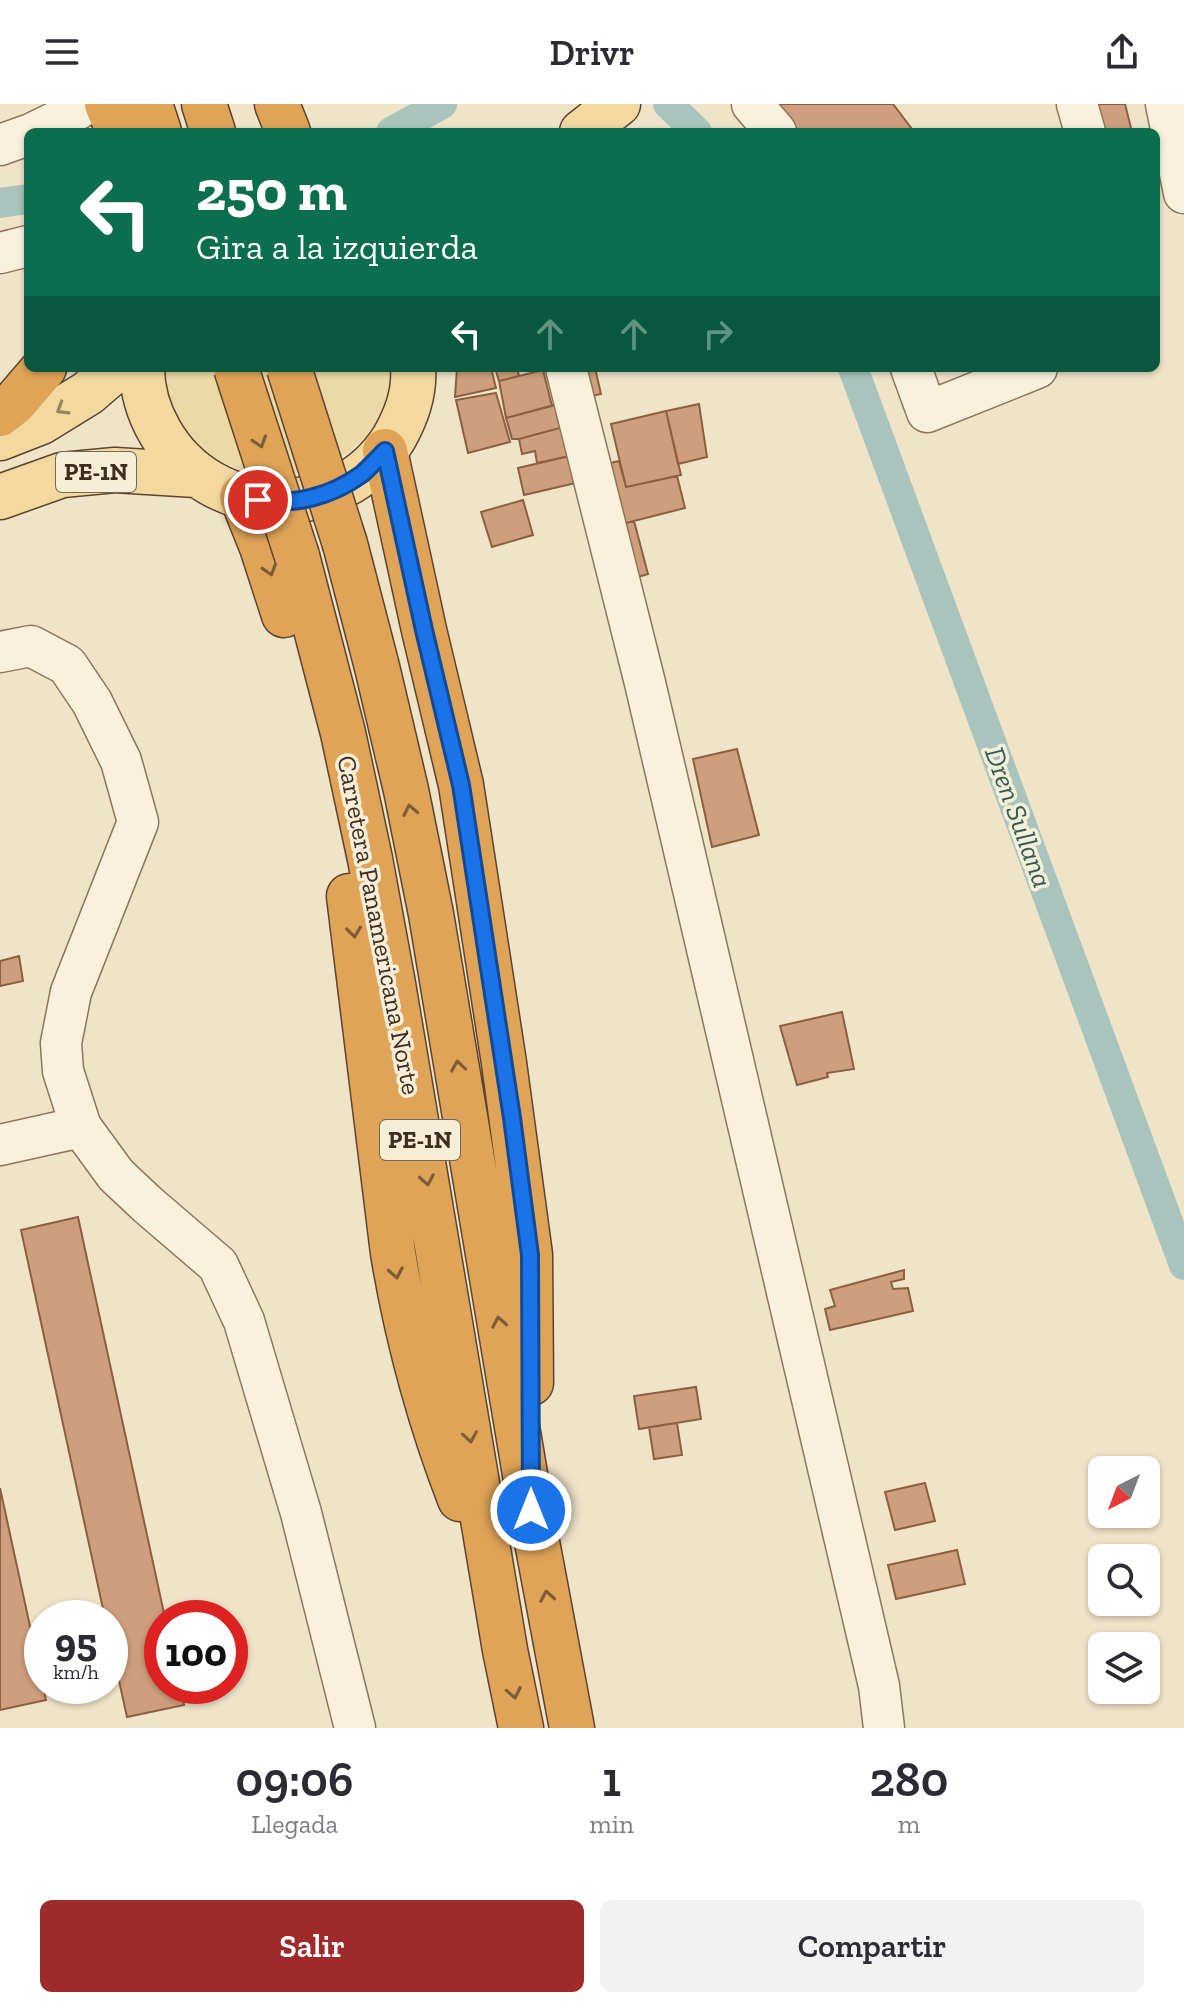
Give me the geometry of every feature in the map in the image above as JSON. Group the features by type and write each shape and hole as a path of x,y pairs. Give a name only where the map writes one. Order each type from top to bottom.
{"highway":[{"path":"101,128 104,104 145,120"},
{"path":"204,104 212,128"},
{"path":"0,414 14,403 41,372"},
{"name":"Carretera Panamericana Norte","path":"237,372 297,556 343,733 370,859 521,1728"},
{"name":"Carretera Panamericana Norte","path":"290,372 345,544 406,790 431,914 531,1510 572,1728"},
{"path":"385,451 461,785 514,1137 530,1255 531,1510"},
{"path":"242,497 271,572 295,655 318,737 343,853 403,1311 447,1465 494,1580"}],"main road":[{"path":"587,128 618,104"},
{"name":"PE-1N","path":"0,438 41,422 88,393 112,372"},
{"name":"PE-1N","path":"142,372 152,417 170,449 196,475 218,488 273,503 305,500 335,490 363,473 385,451 400,428 409,403 414,372"},
{"name":"PE-1N","path":"0,497 62,475 115,470 196,475"}],"street":[{"path":"43,128 86,104"},
{"path":"752,104 773,128"},
{"path":"1077,104 1084,128"},
{"path":"1166,104 1184,193"},
{"path":"0,145 24,136"},
{"path":"0,253 24,247"},
{"path":"567,372 645,683 879,1686 884,1728"},
{"path":"912,372 927,412 1027,372"},
{"path":"0,652 31,646 67,665 92,702 121,761 138,822 71,992 61,1043 63,1071 81,1127 116,1175 218,1265 238,1307 301,1513 355,1728"},
{"path":"0,1145 81,1127"}],"sand":[{"path":"161,372 392,372 386,404 368,433 344,455 314,469 281,475 248,471 216,458 188,435 177,419"}],"building":[{"path":"774,104 893,104 911,128 792,128"},
{"path":"1084,104 1125,104 1131,128 1089,128"},
{"path":"457,372 492,372 496,388 455,397"},
{"path":"496,372 518,372 519,376 499,381"},
{"path":"544,372 552,406 506,418 499,381"},
{"path":"573,372 596,372 601,394 592,396"},
{"path":"496,393 510,442 468,453 456,400"},
{"path":"561,403 567,426 512,439 506,418"},
{"path":"699,404 707,457 678,464 666,411"},
{"path":"666,411 681,475 626,487 611,424"},
{"path":"567,426 574,455 537,463 535,451 522,454 519,439"},
{"path":"574,455 580,482 524,495 518,468"},
{"path":"619,461 626,487 677,476 685,508 614,526 597,466"},
{"path":"523,500 533,535 492,547 481,512"},
{"path":"634,521 648,574 628,580 614,526"},
{"path":"737,749 759,835 712,847 693,759"},
{"path":"19,956 23,981 0,986 0,961"},
{"path":"842,1012 854,1069 827,1073 828,1077 797,1085 780,1026"},
{"path":"78,1217 161,1600 144,1600 144,1704 184,1705 127,1717 124,1704 128,1704 128,1600 101,1600 21,1230"},
{"path":"904,1270 904,1279 891,1282 893,1289 908,1288 913,1311 830,1330 825,1309 835,1306 830,1290"},
{"path":"696,1387 701,1419 639,1429 634,1396"},
{"path":"677,1423 682,1455 654,1459 649,1427"},
{"path":"925,1483 935,1521 895,1530 885,1492"},
{"path":"0,1488 24,1600 24,1704 28,1704 0,1710"},
{"path":"957,1550 965,1584 896,1599 888,1565"}],"waterway":[{"name":"Dren Sullana","path":"398,128 442,104"},
{"name":"Dren Sullana","path":"668,104 693,128"},
{"name":"Dren Sullana","path":"0,203 24,200"},
{"name":"Dren Sullana","path":"854,372 1184,1265"}],"route":[{"path":"258,500 273,503 305,500 335,490 363,473 385,451 461,785 512,1118 530,1255 531,1510"}]}
